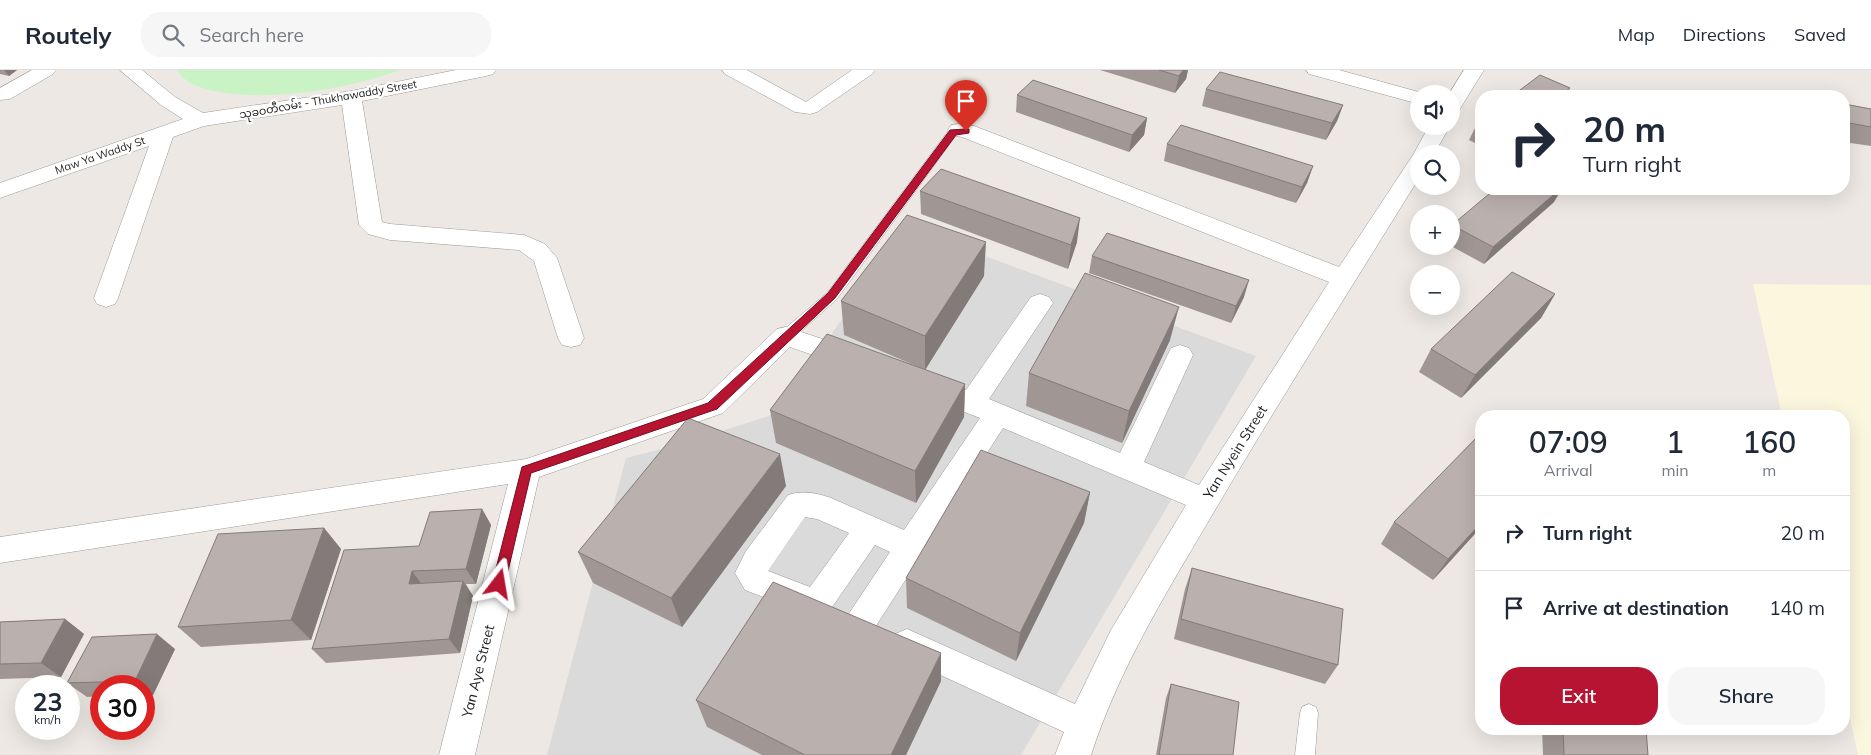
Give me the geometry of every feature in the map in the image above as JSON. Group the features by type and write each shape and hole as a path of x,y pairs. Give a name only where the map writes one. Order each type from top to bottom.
{"street":[{"path":"3,95 46,70"},
{"path":"130,70 168,101 200,120"},
{"path":"732,70 802,108 810,108 865,70"},
{"path":"1316,70 1410,96"},
{"path":"1460,93 1474,70"},
{"name":"သုခဝတီလမ်း - Thukhawaddy Street","path":"200,120 352,97 478,71"},
{"path":"352,97 371,225 376,229 390,232 524,243 537,250 545,258 571,338"},
{"name":"Maw Ya Waddy St","path":"0,191 200,120"},
{"path":"959,130 1345,279"},
{"path":"106,298 164,133"},
{"name":"Yan Nyein Street","path":"1073,755 1083,724 1125,634 1205,500 1410,174"},
{"path":"861,622 911,547 1040,303"},
{"path":"0,550 526,470 712,406 786,336 872,366"},
{"path":"1127,469 1180,355"},
{"path":"908,379 985,408 1205,500"},
{"name":"Yan Aye Street","path":"457,755 526,470"},
{"path":"911,547 821,508 798,504 757,560 751,573 756,580 861,622 1083,724"},
{"path":"817,603 868,530"}],"lane":[{"path":"786,336 832,296 953,132 959,130"},
{"path":"1305,755 1309,713"}],"shaded area":[{"path":"906,227 1256,356 1021,755 547,755 626,458 681,444 769,416 806,371"},
{"path":"1753,284 1871,285 1871,755 1858,755 1850,718 1850,410 1781,410"}],"green space":[{"path":"176,70 400,70 352,84 295,93 265,95 237,94 212,90 190,83"}],"building":[{"path":"1159,70 1183,70 1179,76"},
{"path":"1220,72 1343,105 1332,123 1206,89"},
{"path":"1540,75 1570,88 1568,90 1520,90"},
{"path":"1033,80 1147,118 1132,135 1017,95"},
{"path":"1850,105 1871,109 1871,127 1850,123"},
{"path":"1181,125 1313,166 1302,187 1167,144"},
{"path":"941,169 1080,218 1071,245 920,191"},
{"path":"1488,195 1553,195 1493,247 1460,229 1460,218"},
{"path":"907,215 986,242 925,336 841,301"},
{"path":"1107,233 1249,280 1236,306 1092,256"},
{"path":"1512,272 1555,294 1475,375 1431,349"},
{"path":"1085,273 1179,307 1129,411 1029,373"},
{"path":"827,334 965,384 915,471 770,410"},
{"path":"688,418 780,454 671,598 578,552"},
{"path":"1475,439 1475,530 1448,559 1394,522"},
{"path":"981,450 1090,492 1020,633 906,578"},
{"path":"482,509 466,569 412,571 409,584 463,581 449,639 312,649 344,550 419,546 430,512"},
{"path":"324,528 291,620 178,627 218,534"},
{"path":"1192,568 1343,609 1338,665 1181,619"},
{"path":"773,582 941,653 891,755 805,755 696,700"},
{"path":"65,619 41,663 0,664 0,622"},
{"path":"157,634 138,675 90,675 90,682 80,683 80,675 71,675 92,637"},
{"path":"1171,684 1239,702 1233,755 1159,755"},
{"path":"1563,735 1646,735 1648,755 1564,755"}],"route":[{"path":"499,584 526,470 712,406 786,336 832,296 953,132 959,130 966,131"}]}
